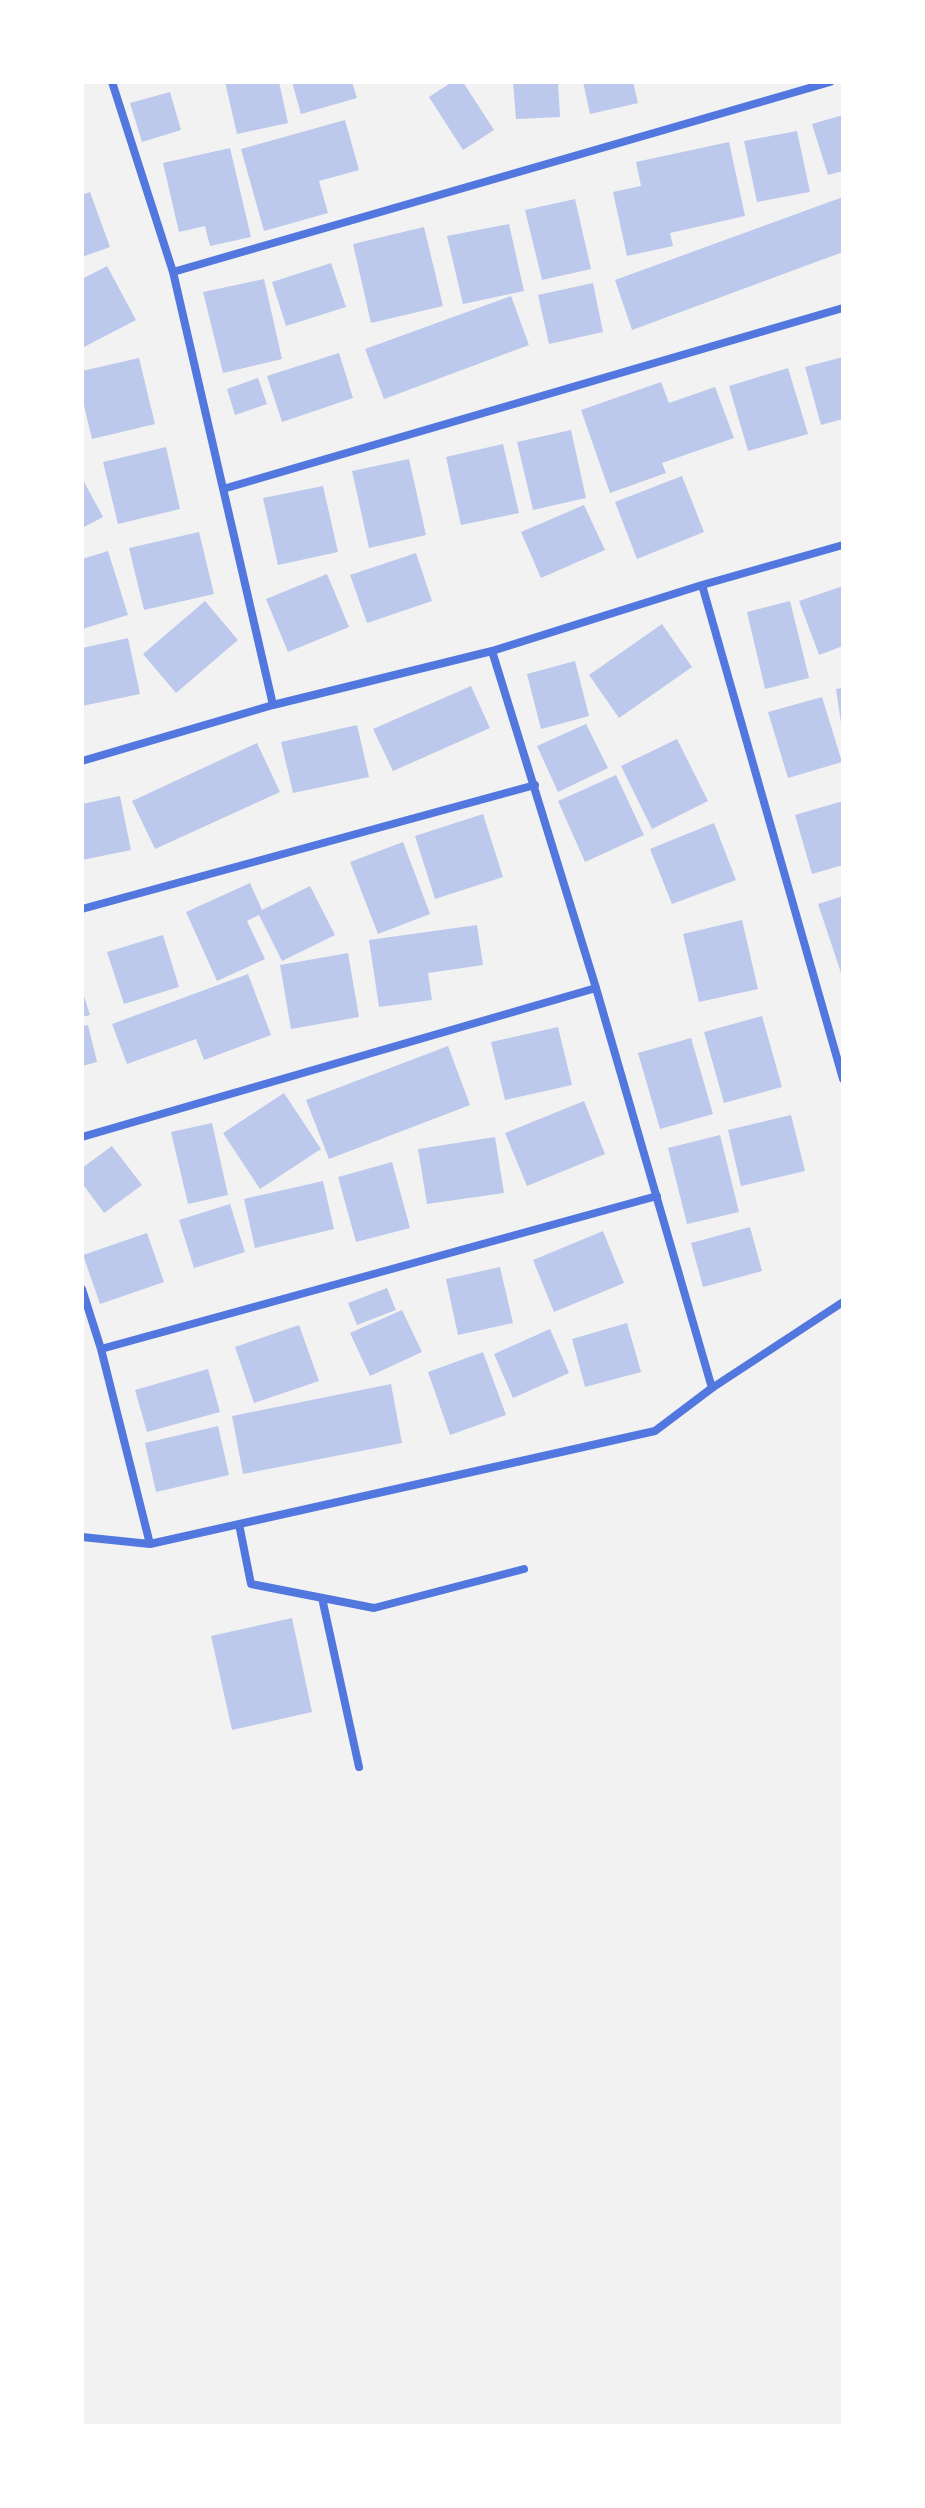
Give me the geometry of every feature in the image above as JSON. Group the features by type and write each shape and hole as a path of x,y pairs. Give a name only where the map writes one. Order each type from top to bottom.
{"street":[{"path":"112,82 173,272 273,705"},
{"path":"173,272 830,82"},
{"path":"223,489 843,308"},
{"path":"82,760 273,705 492,651 702,585 843,545"},
{"path":"702,585 843,1079"},
{"path":"492,651 596,988 712,1388"},
{"path":"82,909 535,785"},
{"path":"82,1137 596,988"},
{"path":"101,1349 657,1196"},
{"path":"82,1289 101,1349 150,1544"},
{"path":"82,1537 150,1544 655,1431 712,1388 843,1302"},
{"path":"239,1524 251,1584 374,1608 524,1569"},
{"path":"322,1598 359,1767"}],"building":[{"path":"225,82 279,82 288,123 237,134"},
{"path":"292,82 352,82 357,98 301,114"},
{"path":"452,82 463,82 494,130 463,150 429,97"},
{"path":"513,82 558,82 560,117 516,119"},
{"path":"583,82 633,82 638,103 590,114"},
{"path":"170,92 181,130 142,142 130,103"},
{"path":"843,115 843,171 828,175 812,124"},
{"path":"345,120 359,170 319,181 328,213 264,231 241,149"},
{"path":"797,131 810,192 757,202 744,141"},
{"path":"729,142 745,216 670,233 673,246 627,256 613,192 641,186 636,162"},
{"path":"230,148 251,237 210,246 205,226 179,232 163,163"},
{"path":"90,192 110,247 82,257 82,195"},
{"path":"843,197 843,252 632,330 615,280"},
{"path":"575,199 591,269 542,280 525,210"},
{"path":"509,224 524,291 463,304 447,236"},
{"path":"424,227 443,306 371,323 353,244"},
{"path":"331,263 346,307 286,326 272,282"},
{"path":"107,266 136,320 82,348 82,279"},
{"path":"264,279 282,359 223,373 203,292"},
{"path":"593,283 603,332 549,344 538,295"},
{"path":"511,296 529,345 384,399 365,349"},
{"path":"339,353 353,398 282,422 267,376"},
{"path":"843,357 843,419 821,425 805,367"},
{"path":"139,358 155,424 92,439 82,397 82,371"},
{"path":"788,368 808,434 748,451 729,386"},
{"path":"258,378 267,404 235,415 227,389"},
{"path":"661,382 669,403 715,387 734,438 662,463 666,473 610,493 581,410"},
{"path":"571,430 586,498 533,510 517,442"},
{"path":"503,444 519,513 461,525 446,457"},
{"path":"166,447 180,509 118,524 103,462"},
{"path":"409,459 426,535 369,548 352,471"},
{"path":"682,476 704,532 637,559 615,502"},
{"path":"82,478 103,517 82,528"},
{"path":"323,486 338,552 278,565 263,498"},
{"path":"584,505 605,550 541,578 521,532"},
{"path":"199,532 214,594 144,610 129,548"},
{"path":"108,551 128,615 82,629 82,559"},
{"path":"416,553 432,601 367,623 350,575"},
{"path":"327,574 349,627 288,652 266,599"},
{"path":"843,586 843,646 819,655 799,601"},
{"path":"205,601 238,640 176,693 143,654"},
{"path":"790,601 809,678 765,689 747,612"},
{"path":"662,624 692,667 619,718 589,675"},
{"path":"128,638 140,694 82,706 82,648"},
{"path":"575,661 589,716 541,729 527,674"},
{"path":"471,686 490,728 393,771 373,729"},
{"path":"843,688 843,723 841,723 836,689"},
{"path":"822,697 842,762 788,778 768,712"},
{"path":"586,724 608,768 558,792 537,746"},
{"path":"357,725 369,777 293,793 281,742"},
{"path":"677,739 708,801 652,829 621,766"},
{"path":"257,743 280,792 155,849 132,801"},
{"path":"616,775 644,835 585,862 558,801"},
{"path":"120,796 131,850 82,860 82,804"},
{"path":"843,801 843,865 812,874 795,815"},
{"path":"483,814 503,877 435,899 415,836"},
{"path":"714,823 736,880 672,904 650,849"},
{"path":"403,842 430,914 378,934 350,862"},
{"path":"250,883 262,910 310,886 335,935 282,961 259,915 247,921 265,959 217,981 186,912"},
{"path":"843,896 843,976 842,976 818,904"},
{"path":"742,920 758,989 699,1002 683,934"},
{"path":"477,925 483,965 428,973 432,1000 379,1007 369,940"},
{"path":"163,935 179,987 124,1004 107,952"},
{"path":"348,953 359,1017 291,1029 280,965"},
{"path":"248,974 271,1035 204,1060 196,1039 127,1064 112,1024"},
{"path":"82,990 90,1015 82,1017"},
{"path":"762,1016 782,1087 724,1103 704,1032"},
{"path":"88,1025 97,1062 82,1066 82,1026"},
{"path":"558,1027 572,1085 505,1100 491,1042"},
{"path":"691,1038 713,1114 660,1129 638,1053"},
{"path":"448,1046 470,1105 329,1159 306,1100"},
{"path":"284,1093 321,1149 260,1189 223,1133"},
{"path":"584,1101 605,1154 527,1186 505,1133"},
{"path":"791,1115 805,1171 741,1186 728,1130"},
{"path":"212,1123 228,1195 188,1204 171,1132"},
{"path":"720,1135 739,1212 687,1224 668,1148"},
{"path":"495,1137 504,1193 427,1204 418,1149"},
{"path":"112,1146 142,1185 104,1213 82,1183 82,1168"},
{"path":"392,1162 410,1228 356,1242 338,1177"},
{"path":"323,1181 334,1229 255,1248 244,1199"},
{"path":"230,1204 245,1252 194,1268 179,1220"},
{"path":"750,1227 762,1271 703,1287 691,1243"},
{"path":"603,1231 624,1283 554,1312 533,1260"},
{"path":"147,1233 164,1282 100,1304 83,1255"},
{"path":"500,1267 513,1323 458,1335 446,1279"},
{"path":"387,1288 396,1310 357,1325 348,1303"},
{"path":"402,1310 422,1352 370,1376 350,1333"},
{"path":"627,1323 641,1372 585,1387 572,1339"},
{"path":"299,1325 319,1381 254,1403 235,1347"},
{"path":"550,1329 569,1373 513,1398 494,1354"},
{"path":"483,1352 506,1415 450,1435 428,1372"},
{"path":"208,1369 220,1412 147,1432 135,1390"},
{"path":"391,1384 402,1443 243,1474 232,1416"},
{"path":"218,1426 229,1475 156,1492 145,1443"},
{"path":"292,1618 312,1712 232,1730 211,1636"}]}
